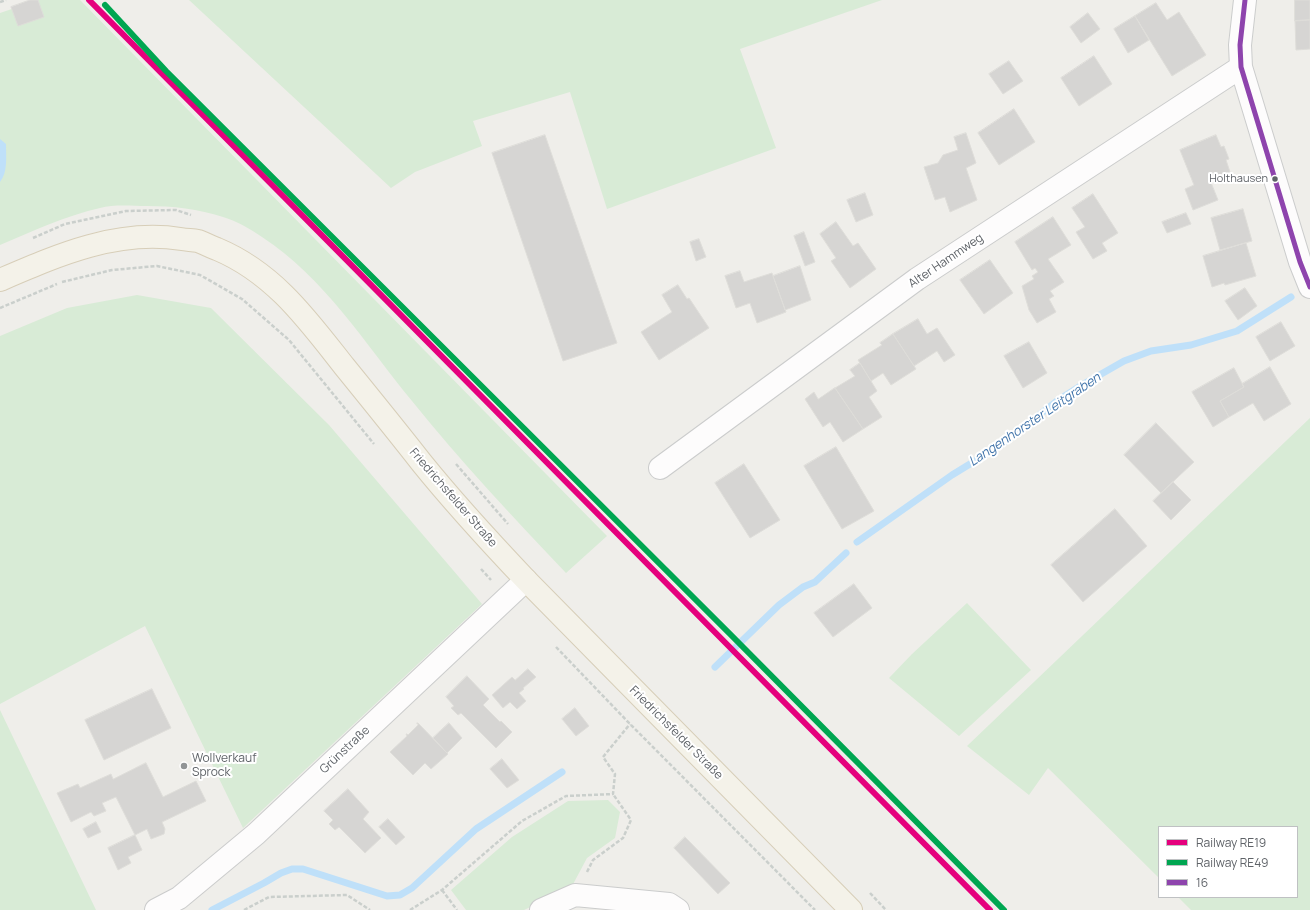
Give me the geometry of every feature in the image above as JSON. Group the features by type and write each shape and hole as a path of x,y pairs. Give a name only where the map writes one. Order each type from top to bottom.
{"main road":[{"name":"Friedrichsfelder Straße","path":"0,280 74,250 111,240 138,236 167,236 198,241 227,254 254,269 280,290 303,315 423,464 484,535 526,580 851,910"}],"street":[{"path":"1245,0 1240,45 1241,67 1300,262 1310,287"},
{"name":"Alter Hammweg","path":"660,468 917,279 1241,67"},
{"name":"Grünstraße","path":"156,910 179,898 256,834 526,580"},
{"path":"541,910 575,895 669,904 678,910"}],"path":[{"path":"0,2 6,0"},
{"path":"0,308 62,282 112,270 158,266 200,275 242,299 289,340 379,450"},
{"path":"480,568 506,598"},
{"path":"554,644 630,724 815,910"},
{"path":"575,895 593,860 623,838 631,820 613,794 615,774 603,757 630,724"},
{"path":"410,910 442,890 522,820 566,796 613,794"},
{"path":"442,890 457,910"},
{"path":"244,910 268,897 347,895 370,910"}],"green space":[{"path":"38,0 80,0 607,536 566,573 449,445 325,292 285,253 238,223 214,214 185,208 156,206 111,206 87,211 37,229 0,245 0,13"},
{"path":"189,0 882,0 740,49 776,148 607,209 570,92 473,121 482,146 415,172 391,188"},
{"path":"137,295 211,308 329,425 482,604 243,828 145,626 0,704 0,336 67,308"},
{"path":"1310,418 1310,910 1191,910 1179,898 1298,898 1298,826 1158,826 1158,877 1048,768 1029,795 967,746"},
{"path":"967,603 1031,670 959,736 889,678 912,654"},
{"path":"0,710 96,910 0,910"},
{"path":"608,800 620,812 615,838 587,858 571,888 524,910 466,910 451,890 512,837 568,801"}],"water":[{"path":"0,139 6,144 6,159 3,178 0,182"}],"building":[{"path":"30,0 38,0 44,17 18,26 11,7"},
{"path":"1295,0 1310,0 1310,20 1295,21"},
{"path":"1156,3 1167,20 1179,12 1206,55 1172,76 1135,16"},
{"path":"1088,13 1100,29 1081,43 1070,27"},
{"path":"1135,16 1149,40 1128,53 1114,29"},
{"path":"1310,20 1310,49 1296,50 1295,21"},
{"path":"1094,56 1112,84 1079,106 1061,78"},
{"path":"1009,61 1023,81 1003,94 989,74"},
{"path":"1014,109 1035,142 999,165 978,133"},
{"path":"966,133 976,163 966,168 977,200 950,212 945,197 935,200 924,167 938,163 943,155 958,150 954,137"},
{"path":"545,135 617,343 563,361 492,153"},
{"path":"1216,135 1221,147 1224,146 1229,159 1226,160 1230,172 1210,180 1218,200 1193,210 1185,189 1194,185 1180,150"},
{"path":"865,193 873,215 856,222 847,200"},
{"path":"1093,194 1118,233 1102,243 1107,251 1093,259 1076,232 1085,227 1072,208"},
{"path":"1243,209 1252,241 1220,250 1211,218"},
{"path":"1186,213 1191,224 1167,233 1162,222"},
{"path":"1053,217 1071,245 1048,259 1064,282 1050,291 1054,296 1049,299 1056,312 1037,323 1029,310 1022,286 1034,279 1032,276 1038,272 1035,268 1032,270 1015,242"},
{"path":"836,222 853,246 858,243 876,269 850,288 831,261 836,258 820,234"},
{"path":"804,232 815,262 805,266 794,236"},
{"path":"699,239 706,257 696,261 690,242"},
{"path":"1246,243 1256,276 1225,285 1224,283 1212,287 1203,256"},
{"path":"990,260 1013,293 984,314 960,280"},
{"path":"800,266 811,300 785,310 773,276"},
{"path":"740,271 744,282 772,273 786,312 757,323 750,303 736,308 725,276"},
{"path":"678,285 687,299 689,298 709,328 659,360 641,332 672,312 662,295"},
{"path":"1245,288 1257,306 1238,320 1225,301"},
{"path":"918,319 927,334 937,328 955,355 944,362 937,351 914,366 893,334"},
{"path":"1281,322 1295,346 1270,361 1256,337"},
{"path":"893,334 916,369 891,385 883,373 871,381 858,360 882,345 880,343"},
{"path":"1029,342 1047,373 1023,388 1004,356"},
{"path":"860,363 877,391 869,397 882,417 863,429 835,388 855,376 850,370"},
{"path":"1270,367 1291,404 1264,421 1253,403 1229,417 1220,401 1244,387 1242,384"},
{"path":"1234,368 1244,387 1220,401 1229,417 1213,427 1192,392"},
{"path":"835,388 863,429 843,442 830,422 823,427 805,399 814,392 818,399"},
{"path":"1156,423 1194,462 1161,493 1124,455"},
{"path":"836,447 874,511 842,529 804,466"},
{"path":"744,464 780,520 750,538 715,483"},
{"path":"1173,482 1191,500 1171,520 1153,501"},
{"path":"1115,509 1147,546 1083,602 1051,565"},
{"path":"854,584 872,608 833,637 814,613"},
{"path":"528,669 536,677 519,693 526,701 517,709 510,702 503,708 492,695 512,677 515,680"},
{"path":"467,676 489,699 483,705 512,732 496,748 461,713 458,715 451,708 454,706 446,697"},
{"path":"152,689 171,728 104,760 85,720"},
{"path":"575,708 589,726 576,736 562,719"},
{"path":"417,723 448,754 431,769 425,763 413,775 390,752 407,736 406,734 408,735 418,725"},
{"path":"449,723 462,738 447,753 433,738"},
{"path":"502,759 519,780 507,788 490,769"},
{"path":"146,763 163,797 196,781 206,801 162,822 165,829 164,834 151,839 147,829 135,835 116,797 102,803 106,811 94,816 91,812 71,822 57,793 78,784 80,788 111,774 113,779"},
{"path":"348,789 369,812 363,819 381,838 365,853 339,827 335,830 329,824 333,820 324,811"},
{"path":"388,819 405,837 396,845 379,827"},
{"path":"96,822 101,832 88,838 83,829"},
{"path":"135,835 142,850 128,857 131,863 118,870 108,848"},
{"path":"685,837 730,883 718,894 674,848"}],"waterway":[{"name":"Langenhorster Leitgraben","path":"857,542 952,475 1001,445 1057,401 1124,361 1151,351 1191,345 1237,331 1291,297"},
{"name":"Langenhorster Leitgraben","path":"715,667 779,605 803,587 815,582 846,553"},
{"name":"Langenhorster Leitgraben","path":"212,910 281,873 292,869 303,869 387,896 400,895 412,888 476,829 562,772"}],"rail line":[{"name":"RE19","path":"89,0 990,910"},
{"name":"RE49","path":"105,5 166,71 1004,910"}],"transit line":[{"name":"16","path":"1245,0 1240,45 1241,67 1300,262 1310,287"}],"place":[{"name":"Holthausen","path":"1275,179"},
{"name":"Wollverkauf Sprock","path":"184,766"}]}
